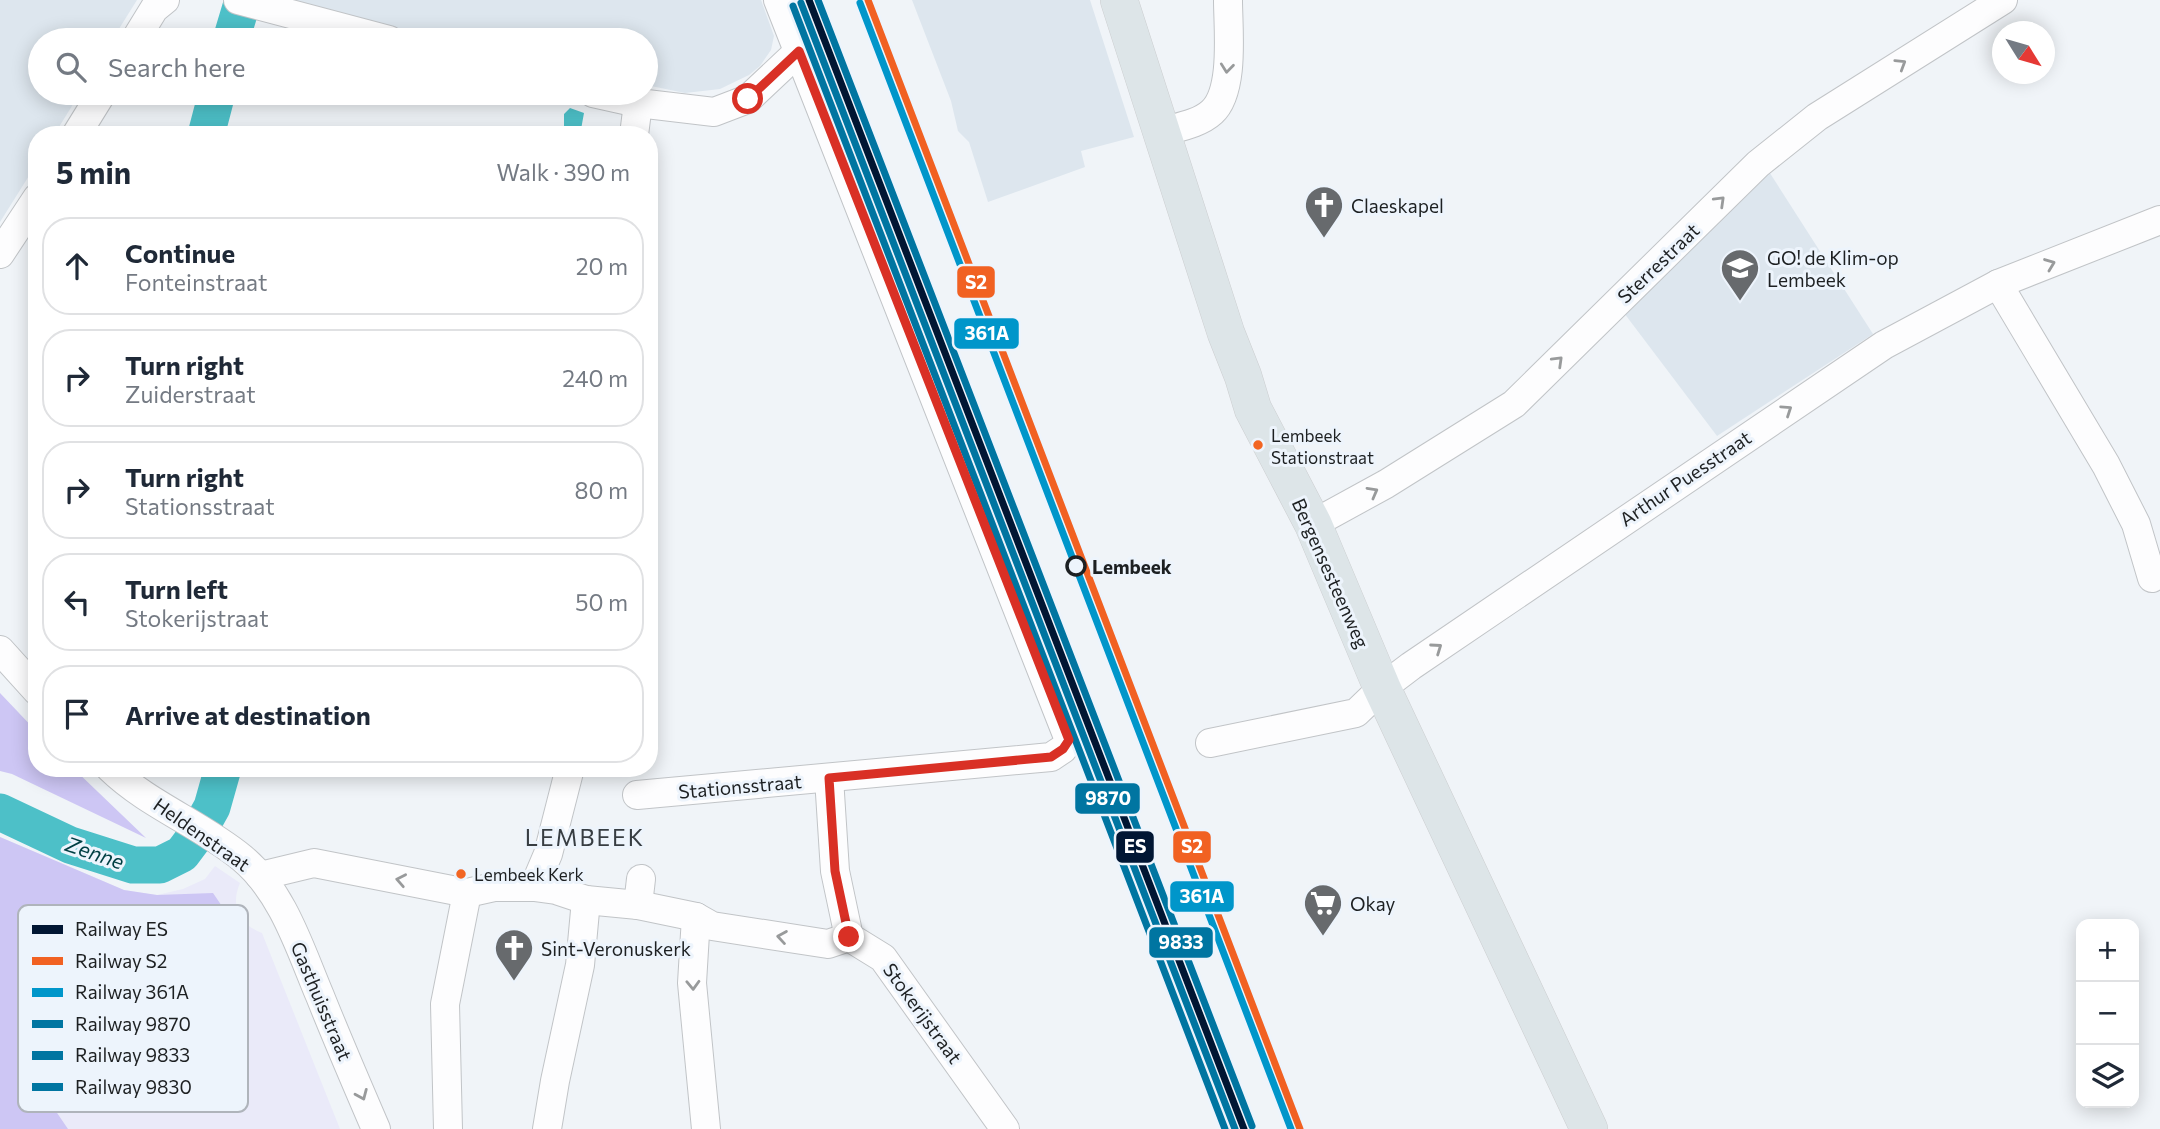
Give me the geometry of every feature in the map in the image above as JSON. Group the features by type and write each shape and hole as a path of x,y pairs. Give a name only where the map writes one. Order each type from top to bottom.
{"main road":[{"name":"Bergensesteenweg","path":"1119,0 1252,409 1313,524 1382,688 1589,1129"}],"street":[{"path":"142,28 154,9 165,0"},
{"path":"238,0 344,28"},
{"path":"655,105 714,112 748,99 799,51 778,0"},
{"path":"1161,132 1203,118 1218,106 1228,67 1228,0"},
{"name":"Sterrestraat","path":"1313,524 1386,484 1514,404 1758,164 1817,117 2003,0"},
{"name":"Stationsstraat","path":"637,795 1051,757 1063,749 1069,740 799,51"},
{"path":"82,126 95,105"},
{"path":"635,126 638,105"},
{"path":"0,254 28,212"},
{"name":"Arthur Puesstraat","path":"1382,688 1564,561 1884,345 1998,284 2160,220"},
{"path":"1998,284 2106,465 2136,524 2152,578"},
{"path":"0,650 28,681"},
{"path":"1210,743 1356,713 1382,688"},
{"name":"Heldenstraat","path":"120,777 224,845 260,876"},
{"path":"534,887 548,854 572,777"},
{"path":"260,876 314,863 467,893 494,887 534,887 556,890 586,900 640,892 712,926 828,944 849,937 835,871 829,778"},
{"name":"Gasthuisstraat","path":"260,876 287,919 376,1129"},
{"path":"448,1129 445,1004 467,893"},
{"path":"547,1129 580,965 586,900"},
{"path":"696,917 692,983 706,1129"},
{"name":"Stokerijstraat","path":"849,937 883,958 1005,1129"}],"shaded area":[{"path":"0,0 137,0 120,28 28,28 28,105 73,105 60,126 28,126 28,177 0,222"},
{"path":"277,0 761,0 774,36 771,50 760,66 749,75 720,89 685,93 658,87 658,28 380,28"},
{"path":"912,0 1090,0 1134,137 1081,151 1085,167 988,202 969,142 958,131 951,101"},
{"name":"GO! de Klim-op Lembeek","path":"1766,167 1873,334 1717,436 1621,309"},
{"path":"0,693 28,723 28,777 82,777 146,838 12,774 0,771"},
{"path":"0,837 124,890 157,895 183,889 205,879 215,866 240,883 237,905 18,905 18,1112 248,1112 248,926 262,933 340,1129 0,1129"},
{"path":"0,837 124,890 157,895 213,893 221,905 18,905 18,1112 56,1112 68,1129 0,1129"}],"water":[{"path":"570,108 584,113 582,126 564,126 564,114"}],"waterway":[{"name":"Zenne","path":"235,28 243,0"},
{"name":"Zenne","path":"208,126 214,105"},
{"name":"Zenne","path":"0,812 70,845 133,865 160,865 182,854 197,834 212,807 220,777"}],"rail line":[{"name":"ES","path":"809,0 1244,1129"},
{"name":"9833","path":"818,0 1252,1126"},
{"name":"S2","path":"868,0 1300,1129"},
{"name":"9870","path":"801,3 1235,1129"},
{"name":"361A","path":"860,3 1291,1129"},
{"name":"9830","path":"793,6 1225,1129"}],"place":[{"name":"Claeskapel","path":"1324,239"},
{"name":"GO! de Klim-op Lembeek","path":"1740,302"},
{"name":"Lembeek Stationstraat","path":"1258,445"},
{"name":"Lembeek","path":"1076,566"},
{"name":"Lembeek Kerk","path":"461,874"},
{"name":"Okay","path":"1323,937"},
{"name":"Sint-Veronuskerk","path":"514,982"}],"district":[{"name":"LEMBEEK","path":"585,837"}],"route":[{"path":"748,99 799,51 1069,740 1063,749 1051,757 829,778 835,871 849,937"}]}
